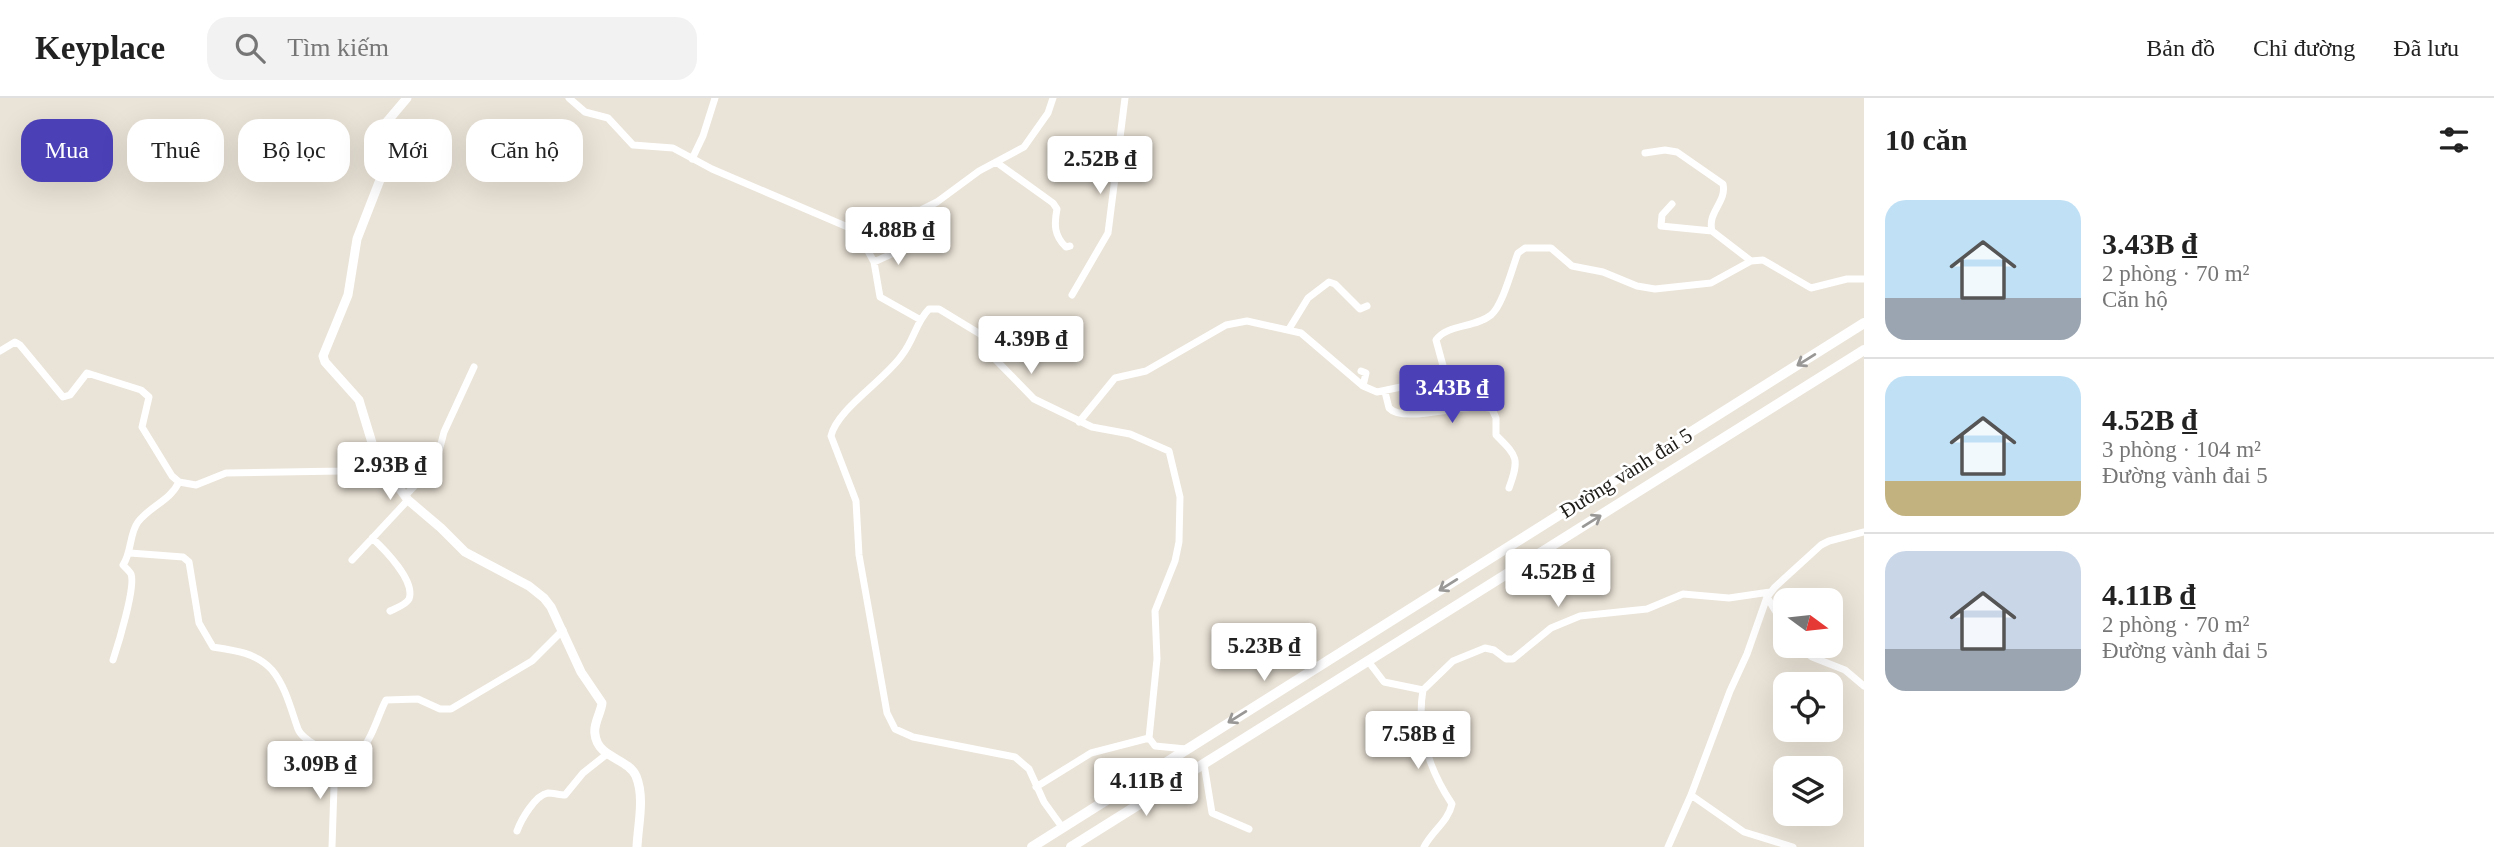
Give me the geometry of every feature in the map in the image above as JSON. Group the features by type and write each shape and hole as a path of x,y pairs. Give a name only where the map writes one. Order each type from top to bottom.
{"main road":[{"name":"Đường vành đai 5","path":"1032,847 1864,323"},
{"name":"Đường vành đai 5","path":"1071,847 1864,350"}],"street":[{"path":"407,98 385,124 385,167 357,239 348,295 323,356 325,362 359,400 376,456 406,498 471,557 537,592 551,607 581,672 602,703 594,730 598,745 631,770 636,778 641,810 637,847"},
{"path":"569,98 584,112 608,118 633,145 666,146 857,230 874,262 880,297 919,319"},
{"path":"692,159 703,136 715,98"},
{"path":"857,230 872,212 912,211 929,207 979,172 1024,147 1048,113 1053,98"},
{"path":"1072,295 1108,233 1125,98"},
{"path":"1645,153 1665,150 1677,152 1723,184 1724,195 1711,218 1712,231"},
{"path":"996,162 1053,203 1057,209 1054,222 1056,235 1062,245 1070,246"},
{"path":"1672,204 1662,215 1661,226 1712,231 1751,261"},
{"path":"874,262 909,246"},
{"path":"1079,422 1115,378 1146,371 1226,325 1247,321 1289,329 1307,336 1363,386 1377,392 1424,386 1444,378 1444,367 1436,340 1446,332 1476,324 1493,314 1518,253 1525,248 1551,248 1572,267 1603,272 1637,286 1655,289 1711,283 1751,261 1763,260 1811,288 1847,279 1864,279"},
{"path":"1289,329 1308,298 1329,282 1335,284 1360,309 1367,306"},
{"path":"1062,827 1044,802 1029,769 1016,757 913,737 895,729 887,713 859,555 856,501 831,436 837,421 901,357 913,337 919,319 929,309 934,307 985,337 993,357 1029,395 1092,428 1130,435 1166,449 1170,455 1179,490 1177,552 1155,611 1157,659 1149,738 1155,746 1186,749"},
{"path":"0,351 15,342 20,345 63,397 70,395 87,373 141,390 149,397 142,427 172,476 179,482 196,485 226,473 341,471 376,456"},
{"path":"352,560 436,463 444,432 474,368"},
{"path":"1361,371 1366,373 1367,377 1363,386"},
{"path":"1385,392 1389,408 1396,414 1448,412 1480,406 1492,409 1496,418 1496,435 1515,454 1517,461 1509,488"},
{"path":"113,660 132,581 130,572 123,565 130,553 136,525 171,495 179,482"},
{"path":"1668,847 1769,595 1821,545 1864,532"},
{"path":"372,538 388,552 399,567 409,590 406,603 390,611"},
{"path":"130,553 183,557 189,562 196,613 213,647 243,651 270,668 292,706 300,733 335,756 348,757 367,743 376,728 386,700 418,699 440,709 451,709 532,661 563,630"},
{"path":"1424,847 1429,837 1450,814 1452,804 1432,767 1422,733 1420,705 1423,690 1453,661 1485,648 1494,650 1506,659 1513,659 1551,628 1580,616 1647,609 1683,594 1729,598 1769,595"},
{"path":"1769,595 1773,603"},
{"path":"1815,658 1845,670 1864,686"},
{"path":"1368,661 1384,682 1423,690"},
{"path":"1036,787 1091,753 1149,738"},
{"path":"517,831 523,815 544,795 565,795 583,773 607,754"},
{"path":"332,847 335,756"},
{"path":"1204,764 1212,813 1249,829"},
{"path":"1691,795 1744,832 1793,847"}]}
